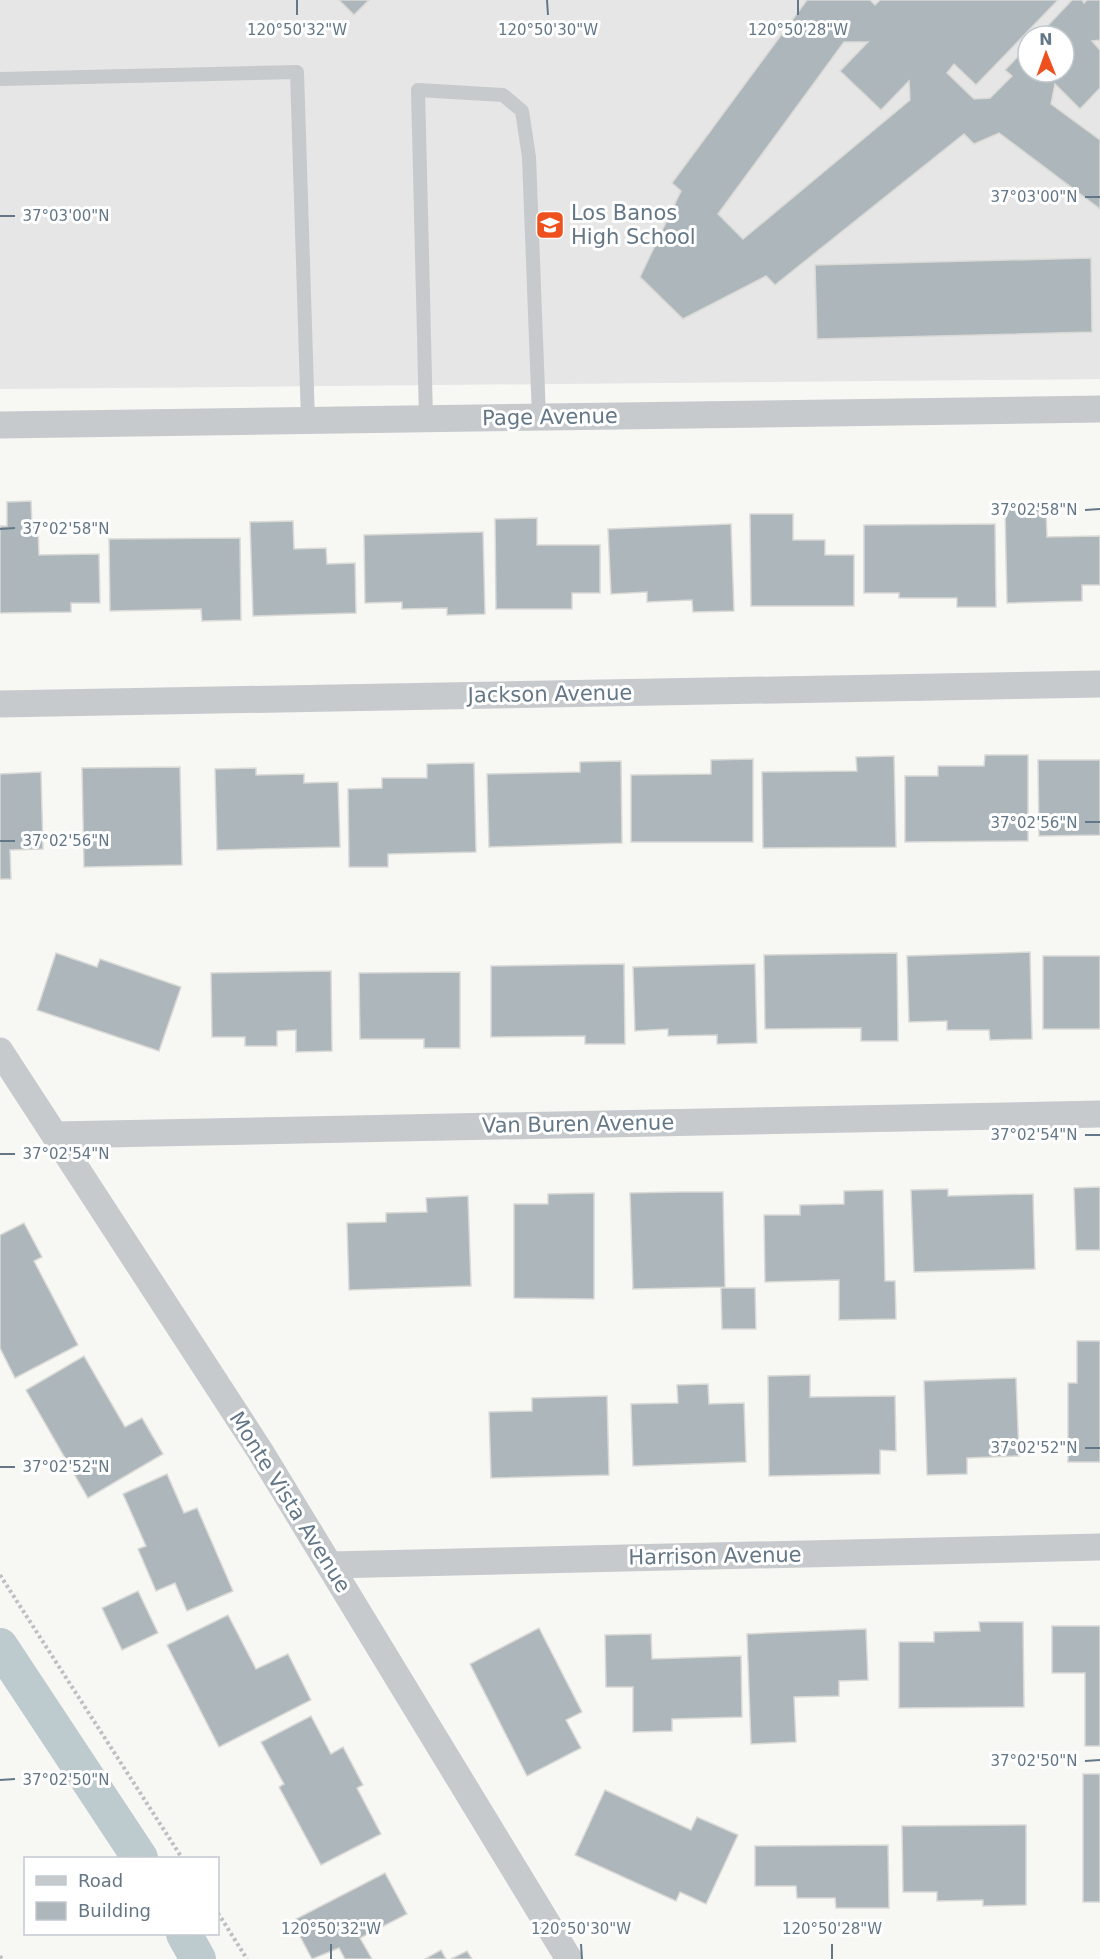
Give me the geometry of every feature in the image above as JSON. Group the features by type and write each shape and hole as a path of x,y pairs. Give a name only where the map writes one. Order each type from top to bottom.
{"street":[{"name":"Page Avenue","path":"0,425 1100,409"},
{"name":"Jackson Avenue","path":"0,704 1100,684"},
{"name":"Monte Vista Avenue","path":"0,1051 330,1565 569,1959"},
{"name":"Van Buren Avenue","path":"56,1135 1100,1114"},
{"name":"Harrison Avenue","path":"330,1565 1100,1547"}],"lane":[{"path":"0,79 297,72 308,420"},
{"path":"426,419 418,90 503,94 522,111 529,157 539,417"}],"path":[{"path":"0,1575 181,1857"},
{"path":"219,1915 247,1959"}],"shaded area":[{"name":"Los Banos High School","path":"0,0 1100,0 1100,379 0,389"}],"building":[{"path":"339,0 369,0 354,15"},
{"path":"807,0 870,0 875,5 880,0 1058,0 1035,24 1016,24 1016,44 976,85 954,64 947,73 974,99 990,98 1012,76 1005,70 1016,59 1016,84 1055,84 1051,104 1100,140 1100,209 999,133 974,144 964,134 775,285 766,276 683,319 640,277 681,191 672,183","holes":["844,42 868,42 840,71 881,110 909,81 910,100 743,239 718,214"]},
{"path":"1072,0 1082,0 1084,3 1087,0 1100,0 1100,40 1092,41 1100,50 1100,88 1080,109 1055,84 1076,84 1076,24 1049,24"},
{"path":"1091,258 1092,332 817,339 815,265"},
{"path":"31,501 32,526 38,526 39,555 99,554 100,603 71,603 71,612 0,613 0,526 7,526 7,502"},
{"path":"1046,509 1047,537 1100,536 1100,585 1082,585 1082,601 1007,603 1005,510"},
{"path":"750,514 793,514 793,540 825,540 825,555 854,555 854,606 751,606"},
{"path":"537,518 537,545 600,545 600,593 572,593 572,609 496,609 495,519"},
{"path":"293,521 294,549 326,548 327,564 355,563 356,613 253,616 250,522"},
{"path":"731,524 734,611 693,612 692,600 647,602 647,592 611,594 608,529"},
{"path":"995,524 996,607 957,607 957,598 899,598 899,593 864,593 864,525"},
{"path":"483,532 485,614 447,615 447,608 402,609 402,602 365,603 364,535"},
{"path":"240,538 241,620 202,621 201,609 110,611 109,539"},
{"path":"985,755 1028,755 1028,841 905,842 905,776 938,776 938,766 984,766"},
{"path":"894,756 896,847 763,848 762,772 857,771 856,757"},
{"path":"753,759 753,842 631,842 631,775 711,774 711,760"},
{"path":"1038,760 1100,760 1100,835 1039,836"},
{"path":"621,761 622,843 489,847 487,774 580,772 580,762"},
{"path":"474,763 476,852 388,854 388,867 349,867 348,789 382,788 382,778 427,778 427,764"},
{"path":"180,767 182,865 84,867 82,768"},
{"path":"256,768 256,775 304,774 304,783 338,782 340,847 217,850 215,769"},
{"path":"41,772 43,849 10,850 11,879 0,879 0,774"},
{"path":"1030,952 1032,1039 990,1040 989,1030 947,1030 947,1021 909,1022 907,956"},
{"path":"56,953 97,967 100,959 181,987 159,1051 37,1010"},
{"path":"897,953 898,1041 861,1041 861,1028 765,1029 764,955"},
{"path":"1043,956 1100,956 1100,1029 1043,1029"},
{"path":"624,964 625,1044 585,1044 585,1036 491,1037 491,966"},
{"path":"755,964 757,1043 717,1044 717,1035 668,1036 668,1029 635,1031 633,967"},
{"path":"331,971 332,1051 296,1052 296,1030 277,1031 277,1046 245,1046 245,1037 212,1037 211,973"},
{"path":"460,972 460,1048 424,1048 424,1039 360,1039 359,973"},
{"path":"1100,1187 1100,1250 1076,1250 1074,1188"},
{"path":"948,1189 948,1196 1033,1194 1035,1269 914,1272 911,1190"},
{"path":"883,1190 885,1281 895,1281 896,1319 839,1320 839,1280 765,1282 764,1215 800,1215 800,1205 844,1204 844,1191"},
{"path":"723,1192 725,1287 633,1289 630,1193"},
{"path":"594,1193 594,1299 514,1298 514,1204 548,1204 548,1194"},
{"path":"468,1196 471,1286 349,1290 347,1223 386,1222 386,1213 427,1212 426,1198"},
{"path":"24,1223 42,1257 34,1261 78,1345 15,1378 0,1348 0,1235"},
{"path":"721,1288 755,1288 756,1329 722,1329"},
{"path":"1077,1341 1100,1341 1100,1462 1068,1462 1068,1383 1077,1383"},
{"path":"84,1356 125,1427 142,1418 163,1454 88,1498 26,1390"},
{"path":"810,1375 810,1397 895,1396 896,1451 880,1450 880,1474 769,1476 768,1376"},
{"path":"1016,1378 1019,1456 967,1458 967,1474 927,1475 924,1381"},
{"path":"708,1384 709,1404 744,1403 746,1462 633,1466 631,1404 678,1403 677,1385"},
{"path":"607,1396 609,1475 491,1478 489,1412 532,1411 532,1398"},
{"path":"167,1474 184,1513 197,1508 233,1591 187,1611 175,1583 156,1591 138,1549 146,1546 123,1494"},
{"path":"138,1591 158,1633 122,1650 102,1608"},
{"path":"228,1615 256,1669 288,1654 311,1700 219,1747 167,1645"},
{"path":"979,1622 1023,1622 1024,1707 899,1708 899,1642 934,1642 934,1632 980,1631"},
{"path":"1052,1626 1100,1626 1100,1746 1085,1746 1085,1673 1052,1673"},
{"path":"539,1628 582,1712 566,1720 581,1748 527,1776 470,1664"},
{"path":"866,1629 868,1680 839,1681 839,1696 794,1697 796,1742 751,1744 747,1634"},
{"path":"651,1634 652,1659 741,1656 742,1717 672,1719 672,1731 633,1732 633,1687 606,1687 605,1635"},
{"path":"311,1716 331,1754 343,1747 363,1785 357,1788 381,1834 321,1865 279,1787 284,1784 261,1742"},
{"path":"1083,1774 1100,1774 1100,1902 1083,1902"},
{"path":"605,1790 691,1830 697,1817 738,1835 706,1904 680,1892 676,1901 575,1855"},
{"path":"1026,1825 1026,1905 983,1906 983,1900 937,1901 937,1892 903,1892 902,1826"},
{"path":"888,1845 889,1908 836,1908 835,1898 797,1898 796,1886 755,1886 755,1846"},
{"path":"385,1873 407,1914 360,1938 372,1959 345,1959 339,1948 312,1959 292,1921"},
{"path":"441,1950 446,1959 425,1959"},
{"path":"467,1951 472,1959 451,1959"}],"waterway":[{"path":"0,1646 139,1857"},
{"path":"185,1935 198,1959"}],"place":[{"name":"Los Banos High School","path":"550,225"}]}
